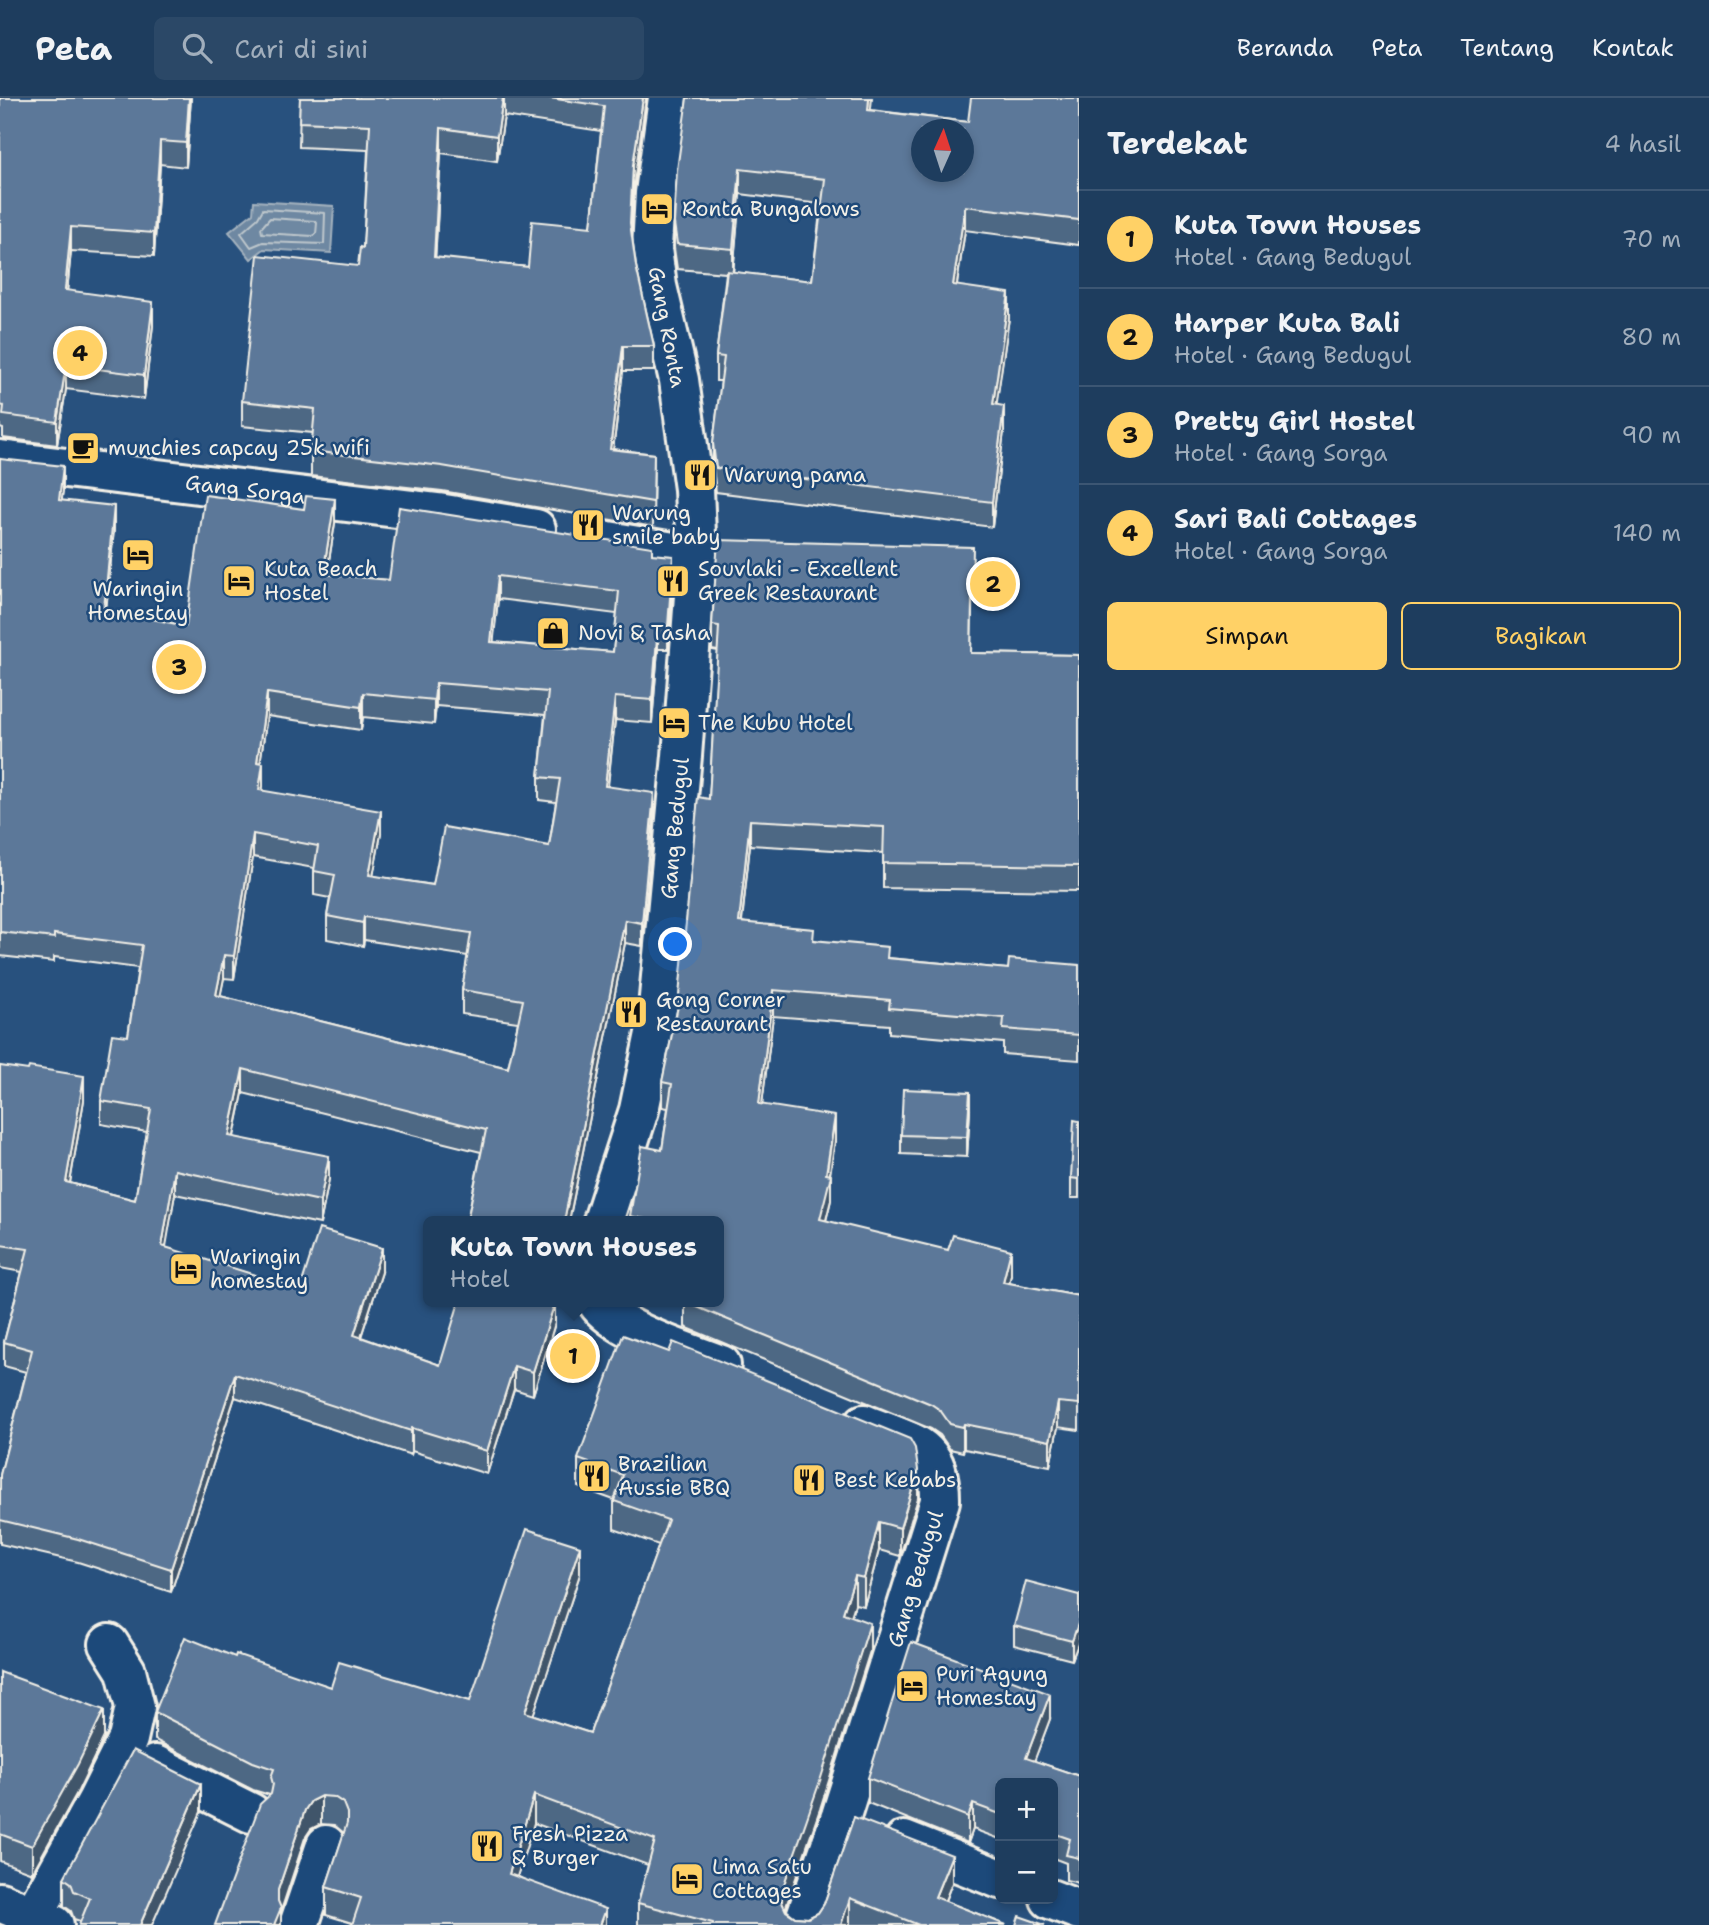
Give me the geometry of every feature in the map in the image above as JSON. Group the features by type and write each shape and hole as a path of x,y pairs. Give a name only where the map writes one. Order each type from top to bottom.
{"street":[{"name":"Gang Ronta","path":"668,98 655,193 652,249 657,286 679,380 694,489 698,556"},
{"name":"Gang Sorga","path":"0,460 438,513 698,556"},
{"name":"Gang Bedugul","path":"605,1216 639,1110 656,1029 698,556"},
{"path":"600,1307 604,1313 627,1327 756,1380"},
{"name":"Gang Bedugul","path":"803,1925 841,1816 940,1501 940,1484 934,1462 923,1449 833,1412"},
{"path":"29,1914 97,1801 128,1739 135,1707 126,1671 110,1644"},
{"path":"122,1748 251,1813"},
{"path":"841,1816 995,1877"},
{"path":"299,1925 326,1845"},
{"path":"1058,1902 1079,1910"}],"water":[{"path":"254,201 334,206 331,253 264,249 251,259 229,232 253,213"}],"building":[{"path":"0,98 189,98 186,143 160,141 154,233 71,227 65,290 153,302 144,375 66,365 57,422 3,415 4,406 0,405"},
{"path":"300,98 503,98 497,136 441,128 434,257 528,267 532,221 591,227 604,106 549,98 643,98 633,165 630,223 636,266 654,346 623,346 610,449 654,454 653,502 442,466 311,451 315,409 242,401 258,255 358,266 360,247 363,248 370,125 299,122"},
{"path":"687,98 869,98 868,110 943,119 911,119 911,182 974,182 974,119 968,119 971,98 1079,98 1079,220 965,206 953,285 1009,293 993,404 1004,406 992,502 716,468 713,443 724,357 716,356 727,271 812,281 825,179 740,169 733,249 677,244 674,223 677,170"},
{"path":"0,459 63,466 59,500 114,506 104,609 186,626 205,495 304,509 306,496 335,499 323,574 389,580 399,507 652,547 652,554 673,556 668,626 658,626 652,700 615,697 605,786 654,793 642,923 625,920 565,1216 468,1216 486,1130 243,1069 229,1136 329,1156 320,1201 175,1170 162,1246 300,1289 319,1229 382,1248 354,1335 440,1365 457,1307 553,1307 533,1372 514,1366 487,1451 412,1428 411,1431 235,1374 171,1569 78,1539 0,1520 0,1475 32,1350 4,1342 28,1249 0,1245 0,1066 28,1070 29,1067 84,1076 66,1182 135,1200 151,1109 101,1101 112,1034 128,1036 142,945 54,934 54,938 0,932","holes":["498,576 619,591 613,652 491,642","436,683 548,692 539,777 560,779 549,846 444,827 433,885 369,875 381,811 259,790 263,763 257,762 267,693 361,707 363,693 434,700","253,834 318,846 314,871 335,875 327,916 363,923 364,917 471,933 462,990 523,1000 508,1068 216,995 224,955 234,956"]},
{"path":"718,540 973,547 971,653 1079,655 1079,866 883,863 884,827 750,820 739,922 814,929 813,940 888,947 887,958 1008,969 1009,959 1079,965 1079,1035 1003,1029 1004,1018 889,1008 890,1000 773,990 759,1104 835,1116 826,1174 831,1175 820,1219 948,1250 953,1235 1011,1250 1003,1282 1079,1296 1079,1404 1058,1402 1050,1441 964,1424 963,1427 950,1424 940,1410 931,1404 697,1307 724,1307 724,1216 630,1216 642,1146 662,1150 672,1084 662,1082 678,1006 698,797 709,799 719,626 712,625"},
{"path":"903,1089 970,1092 967,1137 901,1135"},
{"path":"1074,1120 1079,1121 1079,1179 1071,1178"},
{"path":"623,1335 669,1352 673,1342 910,1439 915,1448 918,1470 900,1528 879,1522 864,1578 855,1576 843,1613 870,1623 782,1890 781,1900 786,1911 795,1917 808,1918 818,1913 824,1904 854,1817 952,1855 935,1897 1006,1925 919,1925 850,1898 841,1925 713,1925 638,1903 655,1840 534,1795 509,1874 606,1909 600,1925 352,1925 361,1898 326,1887 347,1823 347,1813 343,1803 334,1797 321,1796 311,1801 305,1810 278,1890 281,1908 274,1925 215,1925 260,1804 271,1794 274,1769 253,1762 155,1712 185,1637 235,1657 236,1654 331,1687 339,1662 470,1701 527,1529 580,1546 525,1712 590,1733 668,1520 614,1501 623,1475 578,1459"},
{"path":"1026,1581 1079,1595 1079,1621 1072,1641 1014,1626"},
{"path":"911,1642 1050,1694 1026,1758 1079,1776 1079,1858 1066,1855 1070,1839 1058,1835 1058,1778 995,1778 995,1812 973,1804 968,1817 868,1778"},
{"path":"0,1672 104,1710 78,1764 32,1846 0,1834"},
{"path":"133,1750 201,1784 140,1925 79,1925 90,1898 74,1891 71,1883 64,1878"},
{"path":"1019,1916 1045,1925 1016,1925"}],"place":[{"name":"Ronta Bungalows","path":"657,209"},
{"name":"Sari Bali Cottages","path":"80,353"},
{"name":"munchies capcay 25k wifi","path":"83,448"},
{"name":"Warung pama","path":"700,475"},
{"name":"Warung smile baby","path":"588,525"},
{"name":"Waringin Homestay","path":"138,555"},
{"name":"Kuta Beach Hostel","path":"239,581"},
{"name":"Souvlaki - Excellent Greek Restaurant","path":"673,581"},
{"name":"Harper Kuta Bali","path":"993,584"},
{"name":"Novi & Tasha","path":"553,633"},
{"name":"Pretty Girl Hostel","path":"179,667"},
{"name":"The Kubu Hotel","path":"674,723"},
{"name":"Gong Corner Restaurant","path":"631,1012"},
{"name":"Waringin homestay","path":"186,1269"},
{"name":"Kuta Town Houses","path":"573,1356"},
{"name":"Brazilian Aussie BBQ","path":"594,1476"},
{"name":"Best Kebabs","path":"809,1480"},
{"name":"Puri Agung Homestay","path":"912,1686"},
{"name":"Fresh Pizza & Burger","path":"487,1846"},
{"name":"Lima Satu Cottages","path":"687,1879"}]}
